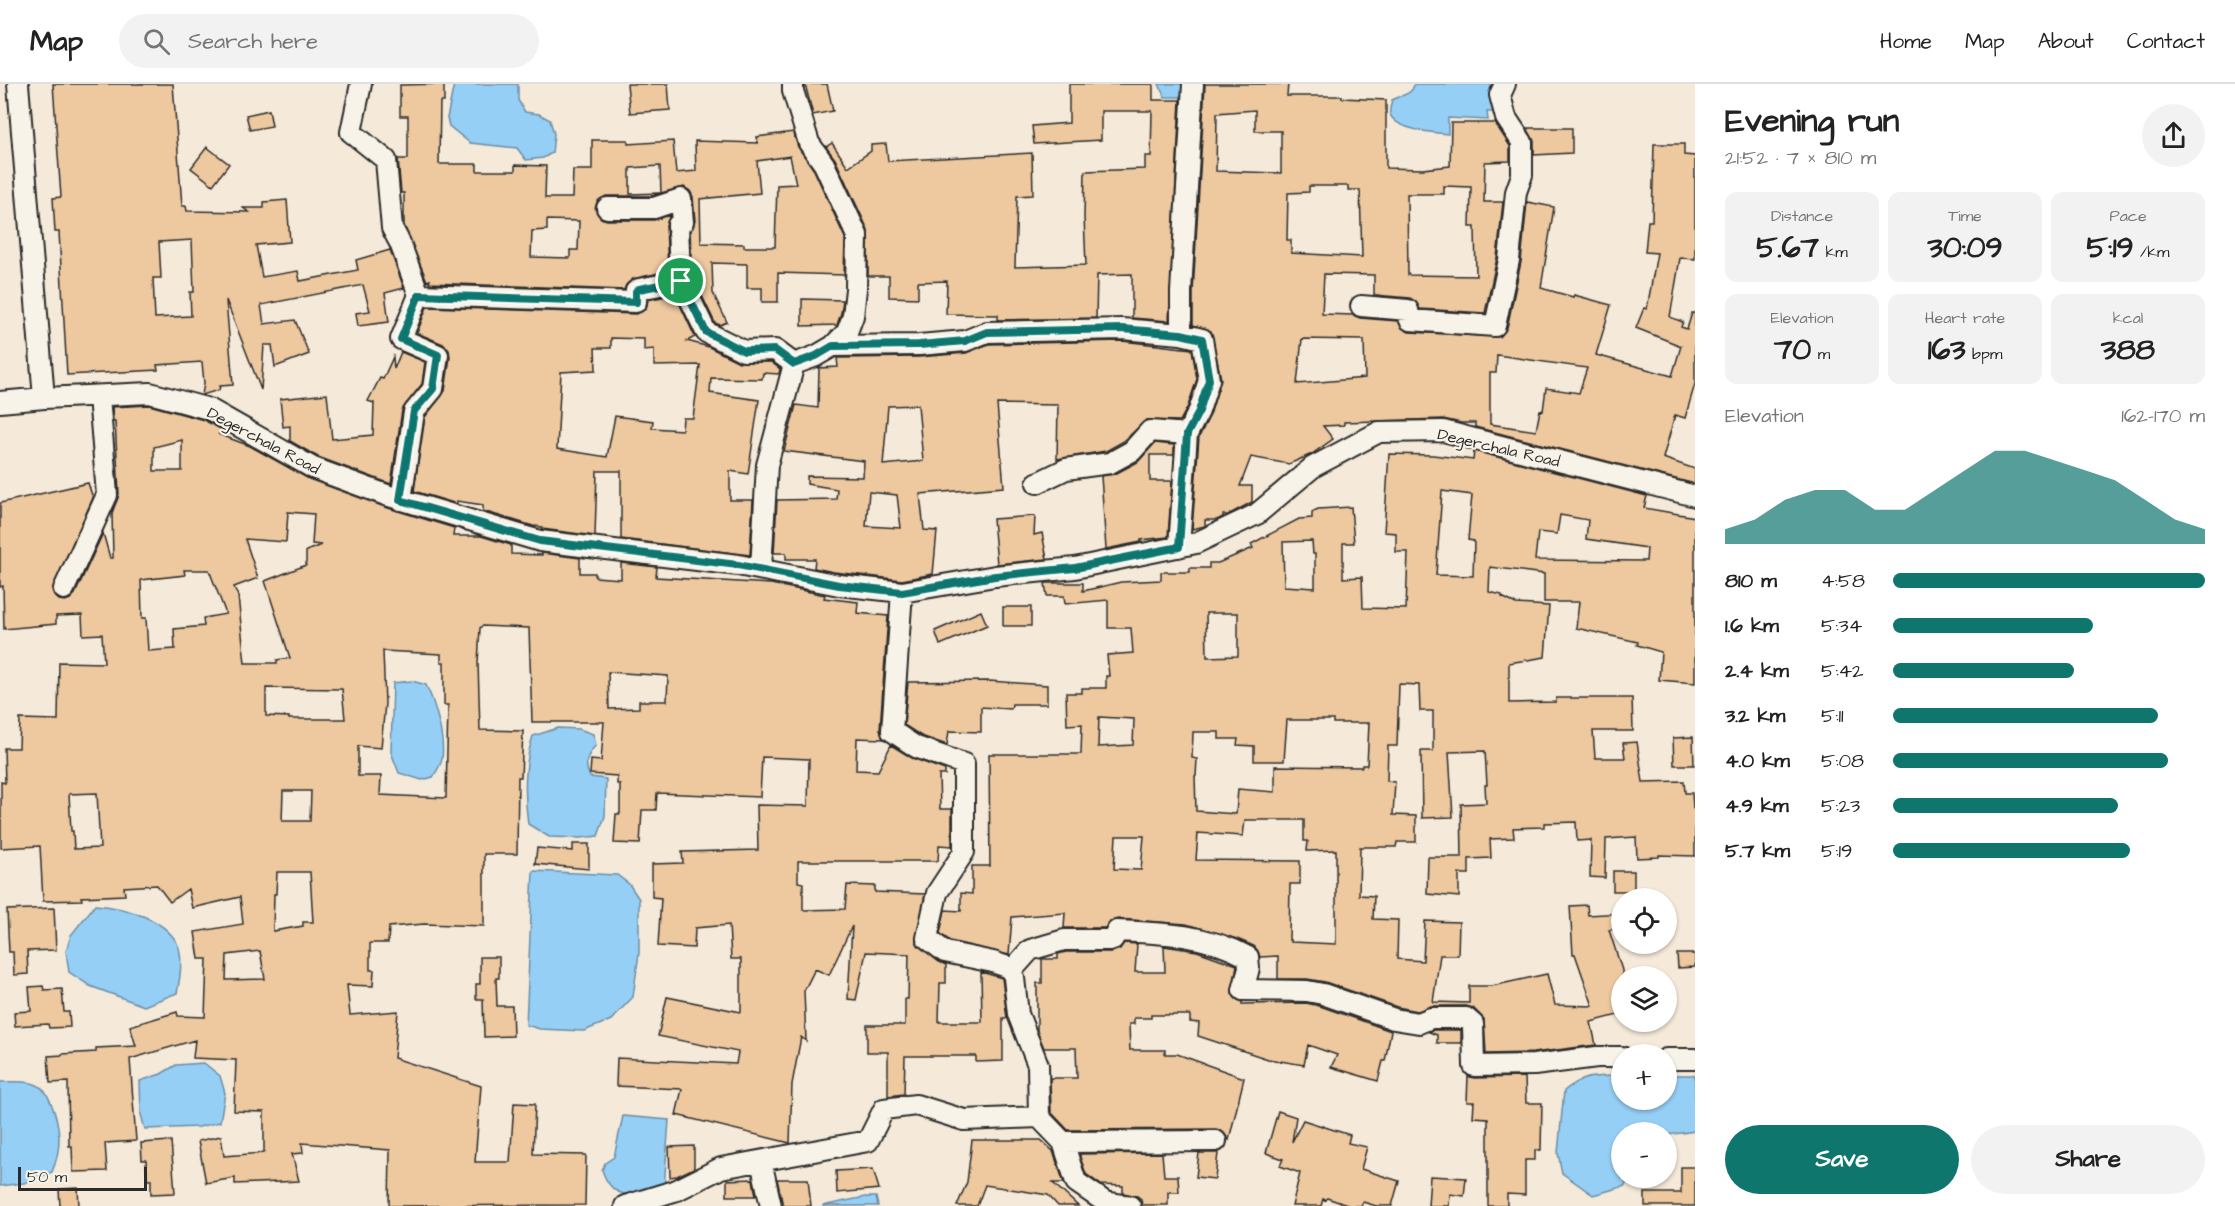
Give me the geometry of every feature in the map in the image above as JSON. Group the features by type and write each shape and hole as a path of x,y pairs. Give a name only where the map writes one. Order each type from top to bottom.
{"street":[{"path":"18,84 44,398"},
{"path":"361,84 351,132 386,160 392,228 400,243 419,295 401,339 438,355 433,389 414,411 400,500"},
{"path":"794,84 793,91 809,143 824,164 857,235 856,289 853,316 847,332 833,346 816,356 794,364"},
{"path":"1181,334 1181,292 1193,84"},
{"path":"1361,306 1408,310 1410,320 1495,326 1509,260 1516,192 1522,175 1522,142 1506,118 1500,95 1505,84"},
{"path":"607,208 654,208 681,199 683,222 678,225 681,281 706,332 744,351 775,350 794,364"},
{"path":"419,295 636,302 636,291 639,289 681,281"},
{"path":"833,346 919,345 965,341 987,332 1122,329 1181,334 1202,339 1209,380 1199,411 1187,434 1179,547"},
{"path":"761,569 767,465 794,364"},
{"name":"Degerchala Road","path":"0,402 150,393 209,409 313,468 400,500 540,541 738,565 839,585 902,592 995,576 1075,568 1196,543 1257,514 1313,467 1379,432 1443,431 1695,496"},
{"path":"64,589 107,495 99,396"},
{"path":"1037,483 1066,469 1110,463 1132,451 1150,431 1187,434"},
{"path":"902,592 892,731 916,747 964,764 964,852 937,893 927,938 945,952 993,962 1013,969"},
{"path":"1130,1206 1105,1202 1076,1182 1064,1142 1039,1118 1038,1065 1018,1014 1013,969 1030,950 1064,940 1109,940 1113,939 1117,931 1188,935 1237,951 1248,957 1249,968 1244,990 1307,991 1323,994 1394,1019 1419,1023 1431,1018 1466,1018 1473,1024 1474,1066 1534,1065 1611,1057"},
{"path":"1677,1059 1695,1059"},
{"path":"625,1206 677,1190 722,1168 868,1142 884,1110 916,1105 964,1120 1039,1118"},
{"path":"1064,1142 1216,1142"},
{"path":"761,1161 771,1206"}],"water":[{"path":"454,84 518,84 518,100 525,112 539,114 550,120 554,134 552,153 543,158 526,160 517,148 470,143 449,126 447,118"},
{"path":"1159,84 1187,84 1185,91 1179,97 1165,97"},
{"path":"1414,84 1500,84 1497,112 1487,112 1488,120 1448,118 1448,134 1407,127 1393,119 1390,109 1392,100 1409,93"},
{"path":"412,681 426,685 441,731 443,751 440,766 433,777 422,780 399,773 391,752 393,683"},
{"path":"558,728 579,729 593,734 596,745 587,760 588,772 590,777 606,779 605,816 598,836 549,837 528,824 526,780 533,736"},
{"path":"533,871 617,875 629,884 639,899 639,953 633,997 611,1020 584,1031 540,1029 526,1025"},
{"path":"95,905 117,908 140,915 162,926 171,934 177,943 181,961 177,993 144,1006 90,986 69,972 66,951 71,935"},
{"path":"204,1063 220,1076 225,1093 220,1122 199,1127 145,1129 141,1115 140,1081 161,1074 176,1065"},
{"path":"1677,1075 1695,1075 1695,1131 1677,1134 1677,1122 1611,1122 1611,1188 1618,1188 1593,1195 1562,1173 1558,1153 1564,1091 1584,1079 1611,1076 1611,1110 1677,1110"},
{"path":"0,1082 29,1082 42,1089 54,1112 59,1146 52,1172 24,1183 0,1186"},
{"path":"623,1116 669,1120 664,1188 645,1193 627,1194 620,1193 607,1181 602,1170 605,1163 614,1157"},
{"path":"865,1197 876,1197 878,1206 822,1206"}],"building":[{"path":"53,84 173,84 182,206 186,206 187,211 249,212 243,208 264,208 264,202 287,200 290,242 256,245 262,277 298,271 300,281 358,270 356,260 390,250 404,288 385,293 389,322 358,326 356,313 370,311 363,285 261,305 264,324 295,320 309,354 275,367 272,345 264,345 261,390 226,300 233,385 220,386 219,390 202,395 204,383 202,362 157,365 158,370 67,375 59,232 55,232 53,198 61,197","holes":["192,240 194,292 190,292 191,316 155,318 153,278 161,278 159,242"]},
{"path":"444,84 444,102 440,102 439,164 477,164 477,171 515,171 515,165 546,166 545,198 572,198 573,170 592,170 592,140 628,140 628,144 673,141 676,173 696,171 695,141 758,143 757,137 793,132 798,147 814,170 845,238 844,275 778,273 778,302 762,302 762,288 747,288 747,264 712,263 713,293 727,322 720,325 715,323 692,275 690,231 695,221 693,197 684,187 661,193 660,166 630,168 630,194 660,193 652,196 606,196 597,202 595,209 601,218 607,220 654,220 670,215 666,225 668,271 633,279 624,290 429,283 430,280 427,281 404,225 404,193 401,193 398,159 408,159 408,116 400,116 400,85","holes":["790,156 796,184 777,185 775,247 701,243 700,199 760,193 757,161","547,220 579,221 578,250 570,250 570,258 531,257 532,231 547,230"]},
{"path":"627,84 668,84 670,110 630,113"},
{"path":"805,84 827,84 833,111 813,115"},
{"path":"1069,84 1153,84 1153,100 1180,100 1169,321 1132,318 1132,274 1097,275 1096,318 998,320 998,315 946,314 947,281 918,282 918,298 889,297 889,276 868,276 868,230 835,159 826,147 832,143 848,167 871,151 871,145 886,144 888,161 1032,153 1033,195 1017,196 1015,267 1086,265 1085,171 1145,169 1145,156 1151,156 1152,111 1101,111 1101,140 1034,144 1032,126 1069,123"},
{"path":"1205,84 1288,84 1287,96 1342,96 1342,98 1386,100 1386,168 1423,169 1450,166 1451,123 1495,123 1510,146 1510,161 1485,162 1484,202 1503,202 1497,258 1485,313 1420,309 1410,298 1374,295 1374,275 1324,274 1322,314 1353,315 1360,318 1398,321 1402,328 1409,332 1500,337 1507,328 1521,262 1527,202 1554,207 1541,288 1611,305 1596,355 1672,376 1681,346 1636,328 1644,308 1647,309 1657,253 1645,252 1648,221 1652,221 1654,144 1684,144 1684,155 1695,156 1695,259 1680,258 1670,317 1683,322 1681,327 1687,329 1692,313 1695,313 1695,384 1685,418 1675,415 1663,458 1695,469 1695,484 1475,427 1475,423 1443,419 1344,422 1344,425 1323,426 1333,439 1312,454 1289,464 1251,457 1240,486 1252,486 1252,502 1217,520 1205,520 1205,526 1192,529 1199,437 1210,415 1221,379 1211,331 1193,325","holes":["1255,110 1255,131 1281,131 1281,173 1216,171 1217,113","1309,186 1348,186 1348,190 1360,190 1362,257 1291,253 1291,240 1287,240 1288,193 1309,192","1444,186 1471,187 1470,227 1475,227 1476,276 1408,275 1407,194 1444,194","1302,339 1364,340 1365,378 1297,384","1497,355 1587,368 1579,393 1546,388 1543,411 1540,410 1536,431 1490,424 1490,373 1496,373"]},
{"path":"269,110 272,126 250,130 246,115"},
{"path":"1527,128 1572,128 1572,153 1534,155 1534,141"},
{"path":"207,147 229,164 213,185 191,168"},
{"path":"675,294 695,337 687,341 709,347 739,362 771,362 780,369 779,374 763,373 762,379 711,378 710,393 759,400 748,474 730,471 730,500 753,500 750,555 621,539 621,471 597,471 595,536 542,529 542,527 483,511 483,505 457,501 457,504 414,491 425,417 445,391 450,357 449,350 443,344 417,333 427,307 636,314 646,309 648,300","holes":["611,338 644,339 644,350 654,349 654,366 700,365 693,418 683,418 682,430 652,428 653,421 615,416 607,457 557,449 561,372 596,370 595,348 611,348"]},
{"path":"802,299 843,300 837,325 802,326"},
{"path":"1122,341 1192,349 1197,379 1180,421 1146,420 1124,441 1106,451 1057,459 1058,405 997,404 1004,487 920,494 924,530 937,531 933,574 902,580 834,572 814,568 815,559 786,559 786,553 774,553 777,500 836,499 837,489 807,484 807,476 863,477 864,461 784,451 796,405 818,408 819,368 838,367 837,358 919,357 966,353 989,344","holes":["918,405 923,461 883,465 888,406","869,492 897,495 901,528 866,526"]},
{"path":"401,352 425,362 422,384 402,410 391,484 318,457 290,441 290,426 283,427 280,399 327,394 332,439 373,435 374,403 368,401 380,378 383,379 393,357 394,369"},
{"path":"149,405 204,420 228,433 218,434 250,446 309,479 385,507 454,528 453,536 481,536 511,545 511,554 542,555 542,553 580,558 580,573 595,573 595,577 621,579 621,563 657,567 656,577 771,584 825,595 824,598 858,602 857,613 888,616 880,730 883,739 857,738 856,770 878,771 891,745 912,758 945,770 945,775 939,775 940,809 952,809 952,846 939,845 938,861 798,861 798,882 803,883 803,910 845,909 847,885 875,886 875,892 925,894 916,941 920,947 946,965 946,983 940,983 939,1022 982,1022 981,972 1002,978 1007,1018 1003,1018 1003,1061 976,1062 976,1056 905,1056 904,1094 888,1096 888,1052 867,1052 867,1025 905,1025 909,954 866,952 856,1000 848,999 852,926 829,975 815,969 804,991 806,1041 801,1037 792,1084 790,1143 676,1115 682,1089 616,1086 617,1058 736,1064 738,1052 658,1036 667,997 741,1012 741,959 731,959 729,925 695,928 694,948 658,946 661,898 652,897 652,864 683,863 682,852 758,850 757,805 808,806 809,759 762,757 760,797 657,793 656,810 642,810 640,844 614,843 616,814 620,814 620,784 617,784 617,776 590,774 591,760 601,761 604,722 532,722 529,628 482,626 478,663 480,730 523,731 521,777 518,777 517,854 484,854 484,926 424,924 389,927 388,943 370,943 370,970 374,970 373,986 347,985 350,1015 398,1011 394,1058 481,1086 475,1162 510,1162 514,1103 535,1104 533,1154 586,1155 585,1205 389,1206 390,1150 302,1143 303,1153 292,1154 299,1181 235,1184 235,1178 206,1183 198,1141 221,1136 224,1156 264,1153 264,1112 234,1111 236,1060 193,1058 195,1040 130,1059 136,1141 105,1143 107,1171 73,1172 72,1146 69,1146 68,1082 50,1083 48,1056 96,1052 96,1048 136,1046 130,1026 177,1012 178,1016 205,1017 207,959 199,959 195,932 243,924 240,897 192,908 188,889 170,902 157,885 124,887 125,895 81,897 82,900 43,901 40,846 1,848 1,782 5,783 4,748 19,748 20,719 58,720 59,662 104,663 102,634 83,635 82,615 56,616 56,624 4,629 3,586 0,587 0,503 88,483 93,498 52,590 59,600 70,599 75,594 103,533 110,558 113,558 112,513 119,494 115,421 113,421 112,407","holes":["182,440 182,471 154,471 154,447","288,512 314,514 312,544 321,545 306,551 306,565 265,581 290,658 277,660 277,663 245,663 238,596 234,587 258,578 245,539 286,542","184,570 209,570 226,614 203,618 204,626 174,629 175,649 148,651 146,618 142,618 141,580 185,575","383,651 441,654 441,662 444,662 444,705 448,705 446,798 380,795 381,776 358,776 358,746 381,748 385,703","608,672 668,676 667,701 639,701 639,708 609,709","266,688 342,689 345,719 289,719 289,717 266,716","283,791 311,791 310,821 282,821","97,793 100,848 74,849 73,831 71,831 69,794","277,872 310,872 313,922 303,922 303,926 273,931","260,951 265,979 226,980 227,955"]},
{"path":"1155,443 1174,445 1174,455 1150,455 1150,481 1172,481 1168,537 1141,540 1141,542 1106,549 1101,476 1115,474 1138,462"},
{"path":"1474,451 1647,496 1644,508 1695,517 1695,683 1659,680 1661,652 1637,645 1638,642 1576,628 1579,602 1544,602 1544,574 1490,567 1489,592 1502,595 1516,604 1549,606 1545,657 1509,663 1509,703 1556,702 1556,698 1632,698 1633,731 1593,731 1595,758 1625,758 1623,743 1637,742 1643,782 1684,781 1685,793 1692,793 1693,808 1695,806 1695,856 1659,855 1659,857 1637,858 1636,837 1606,839 1605,878 1590,877 1591,840 1577,841 1576,822 1544,823 1544,827 1513,828 1514,838 1490,839 1491,858 1469,859 1469,874 1459,874 1459,897 1427,894 1428,857 1462,857 1461,804 1486,803 1485,751 1449,752 1453,817 1422,818 1421,751 1433,751 1433,711 1420,711 1419,685 1399,684 1397,746 1388,746 1387,781 1395,782 1393,815 1416,816 1416,842 1397,842 1396,847 1360,847 1359,895 1374,896 1373,919 1398,920 1397,959 1423,961 1425,921 1459,922 1458,955 1440,955 1433,1002 1469,1003 1469,986 1492,986 1547,974 1555,1005 1593,1006 1575,954 1573,954 1570,906 1587,905 1588,915 1611,914 1611,930 1609,930 1611,954 1617,954 1621,966 1611,966 1611,1017 1591,1022 1596,1045 1533,1053 1486,1054 1484,1019 1473,1008 1431,1006 1418,1011 1397,1007 1325,982 1307,979 1278,979 1278,956 1260,957 1254,946 1186,924 1118,919 1110,921 1105,928 1064,928 1065,913 1012,917 1009,955 950,941 940,933 945,910 961,911 961,893 972,894 972,866 990,866 989,754 1081,754 1082,724 1067,725 1066,693 1082,693 1082,688 1106,688 1106,676 1109,676 1107,655 1133,653 1131,628 1108,628 1108,600 1065,604 1064,596 1047,596 1045,583 1083,583 1083,591 1121,582 1161,580 1161,572 1190,572 1190,568 1209,568 1209,563 1218,563 1253,548 1251,544 1299,519 1312,518 1312,512 1318,509 1351,507 1354,543 1343,543 1343,578 1362,577 1363,608 1406,609 1408,552 1396,552 1396,533 1384,532 1389,454 1433,455 1473,460","holes":["1442,491 1472,495 1468,540 1474,541 1473,576 1436,575","1560,515 1588,520 1586,539 1647,548 1646,561 1535,560 1538,532 1557,534","1312,541 1313,554 1315,554 1315,588 1284,586 1283,542","1206,613 1238,613 1238,656 1207,657","1099,717 1134,719 1133,745 1098,747","1287,720 1369,723 1367,765 1362,765 1362,767 1275,766 1275,792 1238,789 1236,814 1196,811 1197,759 1192,758 1193,732 1219,732 1219,739 1238,739 1237,745 1254,746 1254,761 1284,761","1245,820 1304,820 1304,841 1308,841 1307,851 1336,850 1336,944 1291,942 1289,940 1290,884 1300,884 1300,861 1196,860 1198,833 1243,836","1116,836 1144,836 1141,870 1114,869"]},
{"path":"1035,516 1034,535 1042,533 1047,559 997,564 993,519"},
{"path":"1003,607 1031,607 1031,626 1003,626"},
{"path":"981,611 987,625 940,645 935,631"},
{"path":"989,681 1047,685 1047,704 1012,704 1011,709 981,707 981,732 949,731 947,745 921,736 904,725 908,682"},
{"path":"1693,737 1694,765 1674,765 1673,738"},
{"path":"573,844 589,844 589,869 535,864 537,848 573,851"},
{"path":"1613,871 1634,871 1634,888 1613,888"},
{"path":"54,908 56,950 27,951 28,974 14,975 13,952 9,952 7,910"},
{"path":"1124,943 1137,944 1135,972 1165,972 1164,946 1197,951 1237,965 1232,993 1242,1004 1306,1003 1391,1031 1378,1081 1331,1067 1337,1055 1308,1045 1304,1065 1268,1059 1198,1036 1199,1023 1190,1022 1190,1015 1151,1015 1151,1018 1134,1018 1134,1024 1129,1024 1130,1050 1165,1050 1165,1054 1177,1054 1244,1078 1229,1140 1222,1131 1216,1129 1068,1130 1051,1112 1050,1078 1077,1078 1076,1048 1044,1048 1037,1031 1037,983 1042,983 1042,959 1058,959 1058,954 1066,952 1112,952 1120,949"},
{"path":"1677,954 1695,954 1695,967 1678,968"},
{"path":"480,957 499,957 499,978 496,978 497,1006 512,1006 513,1036 484,1037 483,999 476,999 476,984 480,984"},
{"path":"43,986 44,990 62,989 64,1012 69,1012 70,1027 49,1028 48,1024 15,1026 14,1012 31,1011 29,987"},
{"path":"1461,1030 1461,1043 1437,1043 1437,1035 1429,1032"},
{"path":"1468,1076 1474,1078 1525,1077 1526,1103 1542,1103 1541,1150 1535,1150 1535,1160 1525,1160 1525,1195 1507,1194 1507,1206 1488,1206 1488,1118 1473,1117 1474,1102 1467,1102"},
{"path":"1278,1111 1296,1117 1292,1142 1303,1120 1350,1135 1348,1143 1367,1147 1361,1169 1399,1181 1392,1206 1376,1206 1363,1202 1361,1206 1350,1206 1327,1198 1323,1199 1321,1206 1292,1206 1300,1173 1280,1166 1283,1159 1266,1153"},
{"path":"972,1140 1041,1140 1053,1151 1064,1183 1053,1183 1078,1206 1058,1206 1048,1195 985,1185 977,1206 957,1206 967,1182"},
{"path":"171,1141 175,1193 151,1194 151,1180 147,1180 146,1160 142,1160 141,1143"},
{"path":"694,1146 694,1168 670,1177 669,1147"},
{"path":"1162,1153 1164,1176 1178,1176 1179,1192 1168,1192 1168,1205 1142,1205 1141,1199 1137,1196 1123,1193 1123,1186 1101,1185 1086,1174 1080,1157 1080,1154"},
{"path":"1199,1153 1218,1153 1215,1179 1196,1177"},
{"path":"1681,1167 1695,1167 1695,1206 1645,1206 1645,1193 1681,1193"},
{"path":"873,1169 879,1189 837,1193 836,1171"},
{"path":"1430,1176 1466,1178 1464,1196 1450,1194 1449,1206 1428,1206"},
{"path":"753,1179 756,1196 727,1196 727,1180"},
{"path":"777,1179 808,1179 811,1206 783,1206"},
{"path":"78,1188 79,1206 60,1206 59,1189"}],"route":[{"path":"681,281 706,332 744,351 775,350 794,364 816,356 833,346 919,345 965,341 987,332 1122,329 1181,334 1202,339 1209,380 1199,411 1187,434 1179,547 1075,568 995,576 902,592 839,585 738,565 540,541 400,500 414,411 433,389 438,355 401,339 419,295 636,302 636,291 639,289 681,281"}]}
